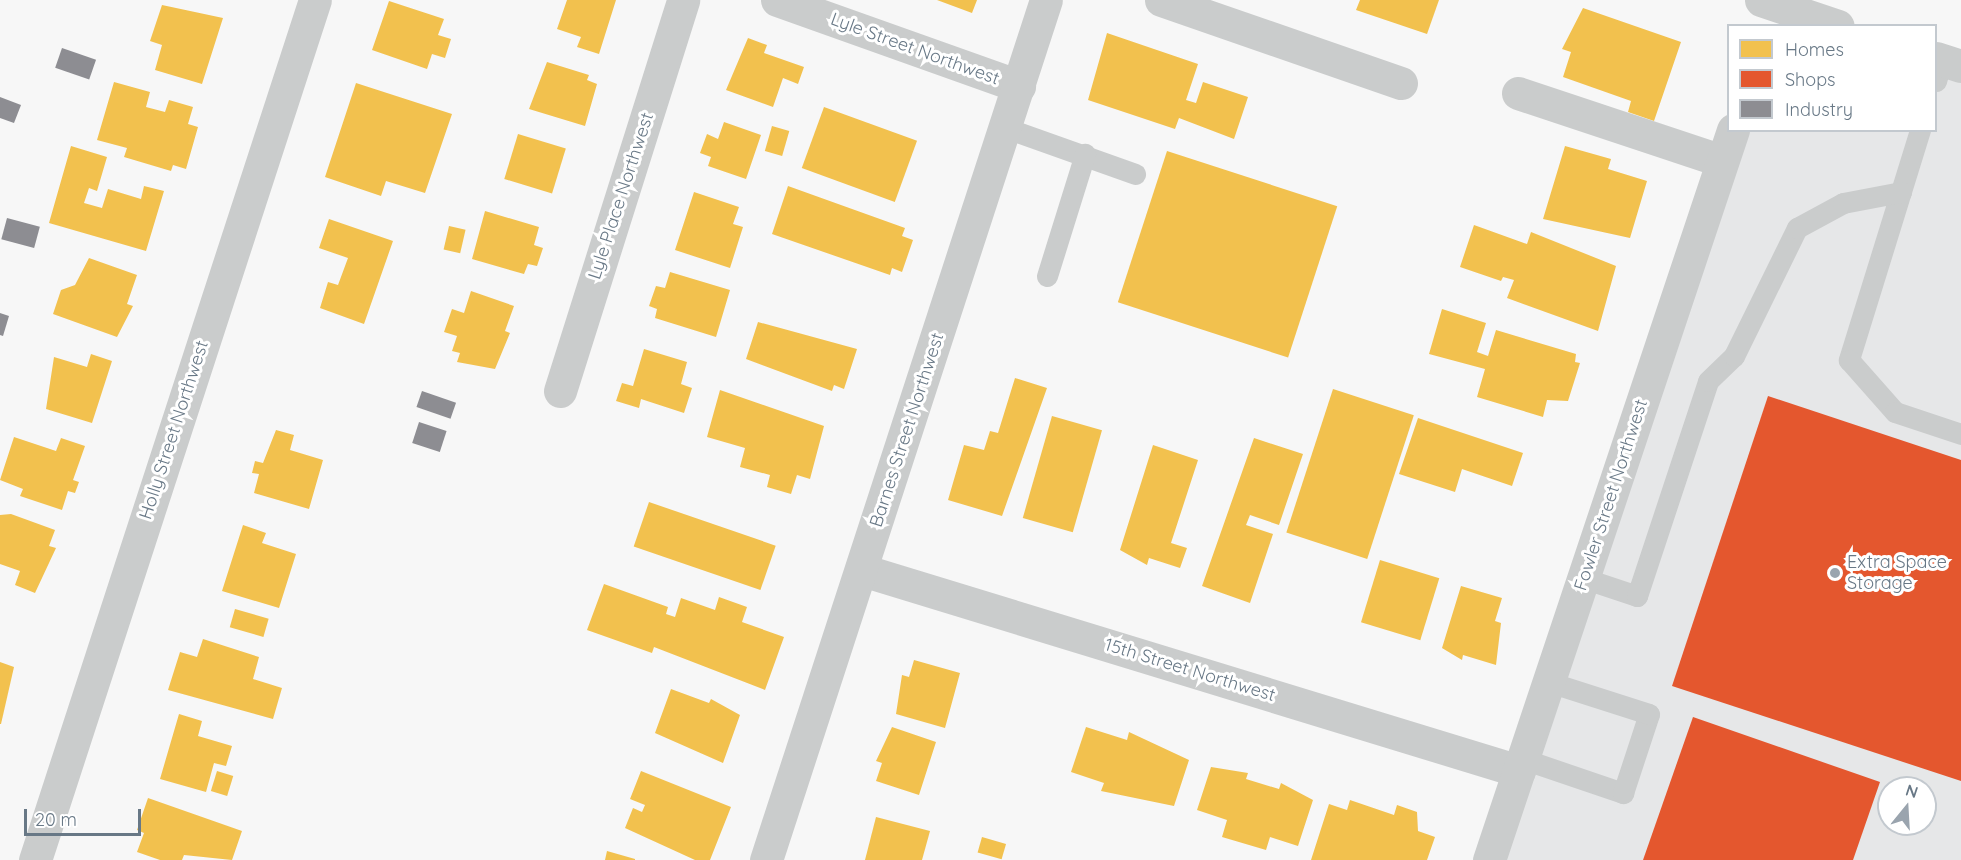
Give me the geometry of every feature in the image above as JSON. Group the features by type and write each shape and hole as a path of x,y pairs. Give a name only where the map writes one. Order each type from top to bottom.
{"street":[{"name":"Holly Street Northwest","path":"34,860 315,0"},
{"name":"Lyle Place Northwest","path":"560,391 683,0"},
{"name":"Lyle Street Northwest","path":"777,0 1019,86"},
{"name":"Barnes Street Northwest","path":"766,860 1046,0"},
{"path":"1161,0 1401,83"},
{"path":"1770,8 1830,24"},
{"path":"1518,93 1722,161"},
{"name":"Fowler Street Northwest","path":"1489,860 1732,132"},
{"name":"15th Street Northwest","path":"862,570 1521,765"}],"lane":[{"path":"1006,128 1085,154 1136,174"},
{"path":"1919,132 1849,360 1895,412 1961,434"},
{"path":"1047,276 1085,154"},
{"path":"1583,578 1637,596 1708,381 1734,356 1797,228 1843,203 1901,192"},
{"path":"1521,765 1623,793 1649,714 1549,682"}],"shaded area":[{"path":"1937,73 1961,81 1961,860 1489,860 1727,132 1937,132"}],"building: Homes":[{"path":"567,0 616,0 599,54 577,47 581,37 557,29"},
{"path":"937,0 977,0 972,13"},
{"path":"1360,0 1439,0 1427,34 1356,10"},
{"path":"389,1 444,19 438,35 451,39 445,58 432,54 427,69 372,50"},
{"path":"162,5 223,18 202,84 155,70 162,45 150,41"},
{"path":"1583,8 1681,42 1654,121 1628,112 1631,101 1563,77 1571,52 1562,49"},
{"path":"1107,33 1198,64 1186,100 1196,103 1203,82 1248,97 1234,139 1179,118 1175,129 1088,100"},
{"path":"748,38 767,45 764,53 804,67 798,84 783,78 773,107 726,90"},
{"path":"547,62 589,75 587,80 597,84 585,126 529,109"},
{"path":"114,82 150,92 146,107 165,112 169,100 193,107 188,124 198,127 186,169 173,165 171,171 124,157 127,148 97,140"},
{"path":"356,83 452,114 425,193 386,181 381,196 325,177"},
{"path":"824,107 917,141 895,202 802,168"},
{"path":"724,122 761,135 746,179 708,166 711,157 700,153 707,134 718,139"},
{"path":"772,126 789,131 782,156 765,151"},
{"path":"518,134 566,149 552,194 504,179"},
{"path":"71,146 107,157 97,191 89,188 84,203 102,208 108,189 141,199 144,186 164,191 146,251 49,223"},
{"path":"1565,146 1611,159 1608,169 1647,181 1630,238 1543,219"},
{"path":"1167,151 1337,206 1288,358 1118,302"},
{"path":"788,186 905,228 902,236 913,240 902,272 892,268 890,275 772,234"},
{"path":"694,192 739,207 733,224 743,227 730,268 675,250"},
{"path":"485,211 539,227 534,245 543,248 537,266 528,264 524,274 472,259"},
{"path":"329,219 393,241 364,324 320,308 328,282 338,285 348,258 319,248"},
{"path":"1474,225 1527,244 1531,232 1616,266 1598,331 1507,298 1514,280 1503,277 1501,281 1460,267"},
{"path":"449,226 466,230 460,253 444,249"},
{"path":"89,258 137,275 127,304 133,306 117,337 53,314 61,290 75,285"},
{"path":"670,272 730,290 716,337 655,318 657,309 649,306 656,286 665,288"},
{"path":"471,291 514,306 505,331 510,333 495,369 457,362 460,353 452,351 457,336 444,332 452,309 464,313"},
{"path":"1442,309 1486,323 1477,352 1488,356 1496,330 1576,354 1575,362 1580,363 1568,401 1547,400 1543,417 1477,397 1485,369 1429,354"},
{"path":"758,322 857,349 844,389 834,385 832,391 746,359"},
{"path":"644,349 687,362 681,384 692,388 684,413 641,399 639,408 616,401 622,383 633,386"},
{"path":"91,354 112,361 92,423 46,409 54,357 87,367"},
{"path":"1015,378 1047,388 1002,516 948,500 964,445 984,450 990,431 998,433"},
{"path":"1333,389 1414,415 1367,559 1286,533"},
{"path":"720,390 824,426 810,479 797,475 791,494 767,487 770,475 740,467 745,448 707,437"},
{"path":"1052,416 1102,430 1073,532 1023,518"},
{"path":"1418,418 1523,453 1512,486 1462,469 1455,492 1399,474"},
{"path":"276,430 294,435 290,450 323,460 309,509 254,493 259,474 252,473 255,461 263,463"},
{"path":"14,437 56,451 61,438 85,446 73,480 79,482 75,493 68,491 62,510 20,496 23,489 0,480"},
{"path":"1254,438 1303,454 1279,525 1250,515 1246,525 1273,534 1250,603 1202,586"},
{"path":"1153,445 1198,460 1171,543 1187,548 1180,568 1149,558 1147,565 1120,550"},
{"path":"649,502 776,546 760,590 634,546"},
{"path":"11,514 55,530 49,546 56,548 35,593 15,585 20,571 0,564 0,515"},
{"path":"243,525 266,533 262,543 296,554 279,608 222,591"},
{"path":"1380,560 1439,578 1420,640 1361,622"},
{"path":"604,584 668,607 666,614 675,617 681,598 715,610 719,597 747,607 742,622 784,637 765,690 654,647 652,653 587,630"},
{"path":"1461,586 1502,598 1495,621 1501,623 1496,665 1463,655 1462,660 1442,648"},
{"path":"235,609 269,619 263,637 230,627"},
{"path":"203,639 259,657 253,679 282,688 273,719 168,690 180,652 197,657"},
{"path":"914,660 960,673 945,728 896,714 902,675 909,677"},
{"path":"0,662 14,667 1,724 0,724"},
{"path":"671,689 709,703 711,699 740,715 723,763 655,733"},
{"path":"179,714 202,721 198,736 232,746 226,766 214,763 206,792 160,779"},
{"path":"892,727 936,742 919,795 876,781 882,763 876,761"},
{"path":"1086,727 1127,740 1129,732 1189,760 1174,806 1101,791 1104,783 1071,772"},
{"path":"1211,767 1248,773 1246,779 1279,789 1281,783 1313,800 1298,846 1270,837 1266,850 1222,837 1227,820 1197,810"},
{"path":"217,771 233,776 227,796 211,791"},
{"path":"641,771 731,807 710,860 695,860 625,828 633,808 642,812 645,805 630,799"},
{"path":"148,798 242,831 232,860 184,855 182,860 160,860 137,852 144,833 137,830"},
{"path":"1350,800 1394,815 1397,805 1417,812 1418,831 1435,837 1427,860 1311,860 1329,804 1347,810"},
{"path":"876,817 930,831 922,860 865,860"},
{"path":"982,837 1006,844 1002,859 978,852"},
{"path":"607,851 635,859 635,860 605,860"}],"building: Shops":[{"name":"Extra Space Storage","path":"1768,396 1961,460 1961,781 1672,686"},
{"path":"1693,717 1877,781 1877,791 1853,860 1643,860"}],"building: Industry":[{"path":"62,48 96,60 89,80 55,68"},
{"path":"0,97 21,105 14,123 0,118"},
{"path":"7,218 40,227 34,248 1,239"},
{"path":"0,313 9,316 3,336 0,335"},
{"path":"422,391 456,403 451,419 416,407"},
{"path":"419,422 447,431 440,452 412,443"}],"place":[{"name":"Extra Space Storage","path":"1835,573"}]}
